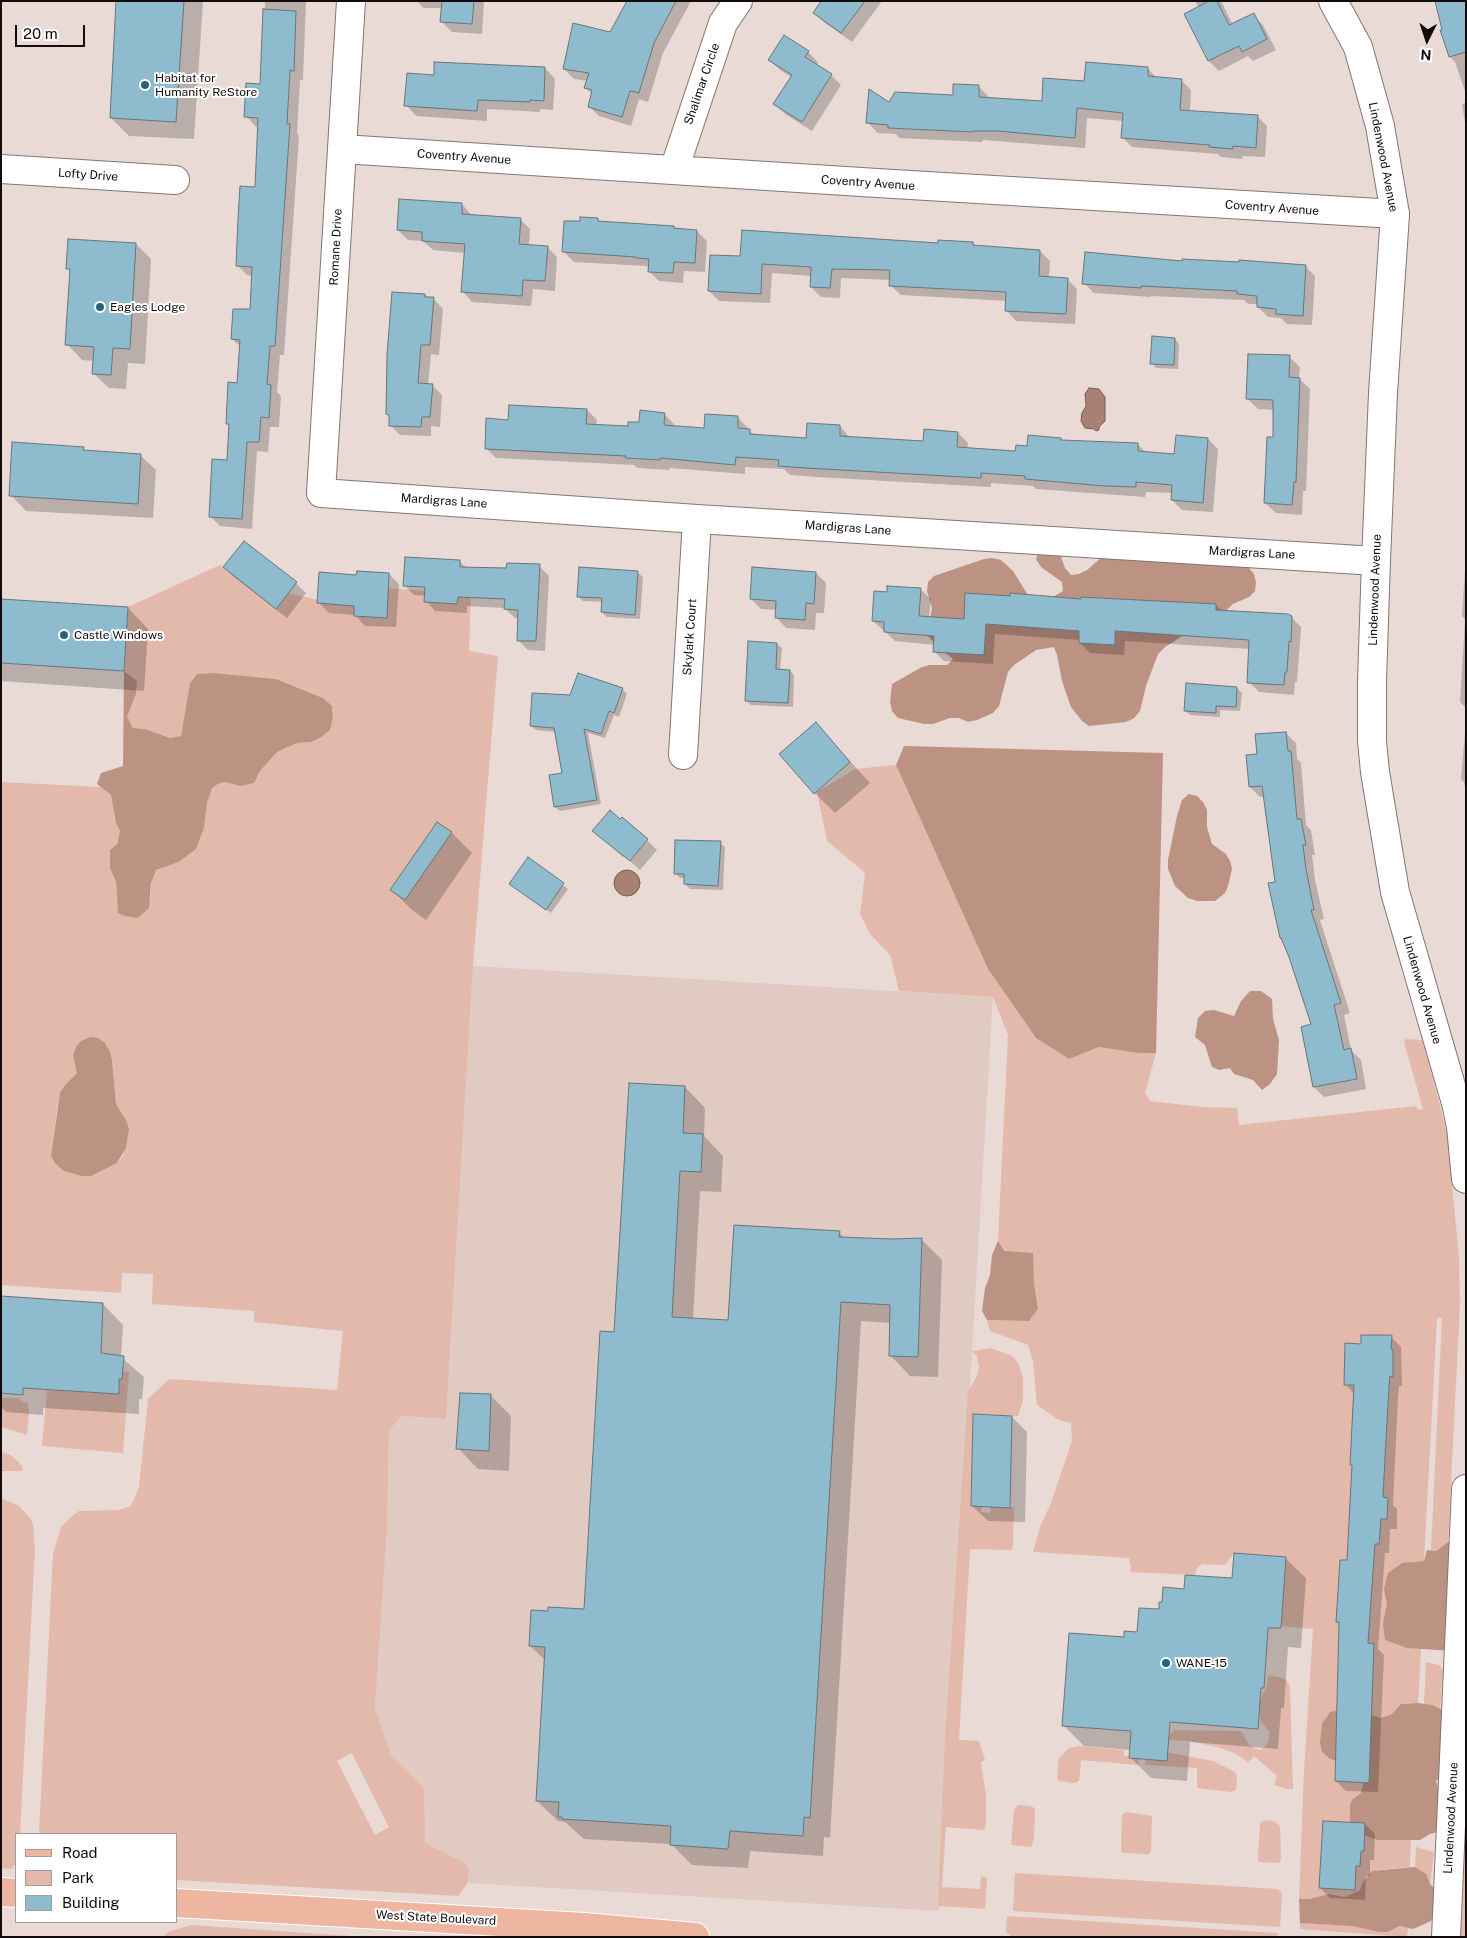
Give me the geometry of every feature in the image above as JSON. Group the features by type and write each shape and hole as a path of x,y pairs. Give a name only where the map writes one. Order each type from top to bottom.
{"main road":[{"path":"1,1892 15,1893"},
{"name":"West State Boulevard","path":"178,1902 584,1927 695,1937"}],"street":[{"name":"Romane Drive","path":"321,493 351,1"},
{"name":"Shalimar Circle","path":"674,170 723,23 738,1"},
{"name":"Lindenwood Avenue","path":"1333,1 1358,47 1380,126 1395,214 1383,393 1376,562 1372,741 1376,779 1395,892 1461,1127 1466,1179"},
{"name":"Coventry Avenue","path":"342,149 1395,214"},
{"name":"Lofty Drive","path":"1,169 175,180"},
{"name":"Mardigras Lane","path":"321,493 1376,562"},
{"name":"Skylark Court","path":"683,755 697,519"},
{"name":"Lindenwood Avenue","path":"1446,1937 1460,1775 1466,1489"}],"shaded area":[{"path":"1089,388 1099,389 1105,397 1105,421 1099,427 1099,430 1096,431 1085,428 1081,421 1082,413 1086,406 1085,394"},
{"path":"1104,550 1240,563 1248,567 1254,574 1256,582 1255,591 1249,597 1233,604 1220,616 1165,647 1158,654 1146,686 1140,711 1134,718 1126,722 1089,726 1082,721 1071,707 1062,681 1054,647 1036,650 1014,665 1008,672 999,706 993,713 977,720 968,722 959,718 950,718 933,724 924,724 898,718 892,711 890,702 892,684 922,667 947,665 953,659 927,635 932,608 927,591 928,582 934,576 992,558 1001,560 1013,571 1031,600 1048,600 1063,591 1062,582 1041,567 1036,559 1039,551 1060,554 1065,568 1071,575 1087,570 1101,558"},
{"path":"124,671 137,681 136,694 127,717 133,728 145,729 170,738 181,736 190,683 197,674 214,673 276,679 323,698 332,706 333,718 330,730 321,737 311,742 297,743 277,752 260,771 254,783 240,786 225,782 212,788 207,803 204,828 196,849 179,862 156,870 151,883 149,908 138,918 118,913 116,882 110,868 110,850 117,844 120,831 116,823 111,795 97,784 101,773 123,766"},
{"path":"904,746 1163,753 1156,1053 1138,1053 1099,1047 1069,1059 1036,1038 988,969 896,765"},
{"path":"1189,794 1197,796 1203,802 1207,810 1207,827 1212,844 1226,854 1232,869 1225,893 1215,901 1197,901 1188,898 1175,886 1168,869 1168,860 1177,816 1182,800"},
{"path":"627,870 636,874 640,883 636,892 627,896 618,892 614,883 618,874"},
{"path":"473,966 993,997 939,1911 418,1880 424,1788 392,1757 375,1708 387,1529 389,1429 402,1416 446,1419"},
{"path":"1250,991 1261,991 1272,999 1273,1019 1279,1040 1277,1074 1270,1084 1262,1090 1253,1080 1234,1074 1230,1068 1219,1070 1212,1067 1205,1045 1195,1037 1198,1018 1205,1011 1214,1010 1234,1016 1241,1001"},
{"path":"90,1037 98,1038 105,1043 110,1052 116,1104 129,1129 126,1148 117,1163 91,1176 82,1176 64,1171 55,1163 51,1156 60,1093 77,1073 73,1056 76,1047 81,1041"},
{"path":"998,1241 1005,1251 1033,1253 1034,1283 1038,1309 1029,1321 987,1320 982,1311 985,1288 990,1275 992,1255"},
{"path":"1448,1542 1456,1545 1453,1651 1407,1648 1385,1640 1383,1623 1387,1603 1384,1589 1388,1573 1402,1563 1424,1561 1427,1550 1436,1551"},
{"path":"1418,1703 1432,1705 1449,1713 1448,1769 1436,1781 1439,1790 1445,1795 1438,1832 1420,1840 1378,1840 1353,1832 1350,1828 1350,1805 1353,1799 1361,1793 1364,1780 1345,1763 1330,1759 1322,1752 1320,1743 1322,1724 1330,1712 1339,1710 1363,1712 1381,1718 1392,1714 1401,1704"},
{"path":"1415,1867 1426,1874 1430,1884 1438,1892 1439,1915 1429,1922 1413,1929 1400,1926 1387,1932 1351,1926 1300,1923 1299,1899 1309,1899 1329,1894 1345,1897 1360,1890 1363,1882 1372,1871"}],"green space":[{"path":"220,565 276,607 288,593 318,600 318,604 384,588 471,594 469,651 498,656 473,966 446,1419 402,1416 389,1430 387,1529 375,1708 392,1757 424,1788 425,1843 466,1864 469,1869 467,1884 458,1896 178,1880 178,1833 39,1833 53,1554 61,1527 79,1511 119,1510 131,1506 139,1487 148,1399 169,1379 337,1390 343,1331 254,1322 254,1311 152,1304 153,1274 122,1273 121,1293 1,1285 1,782 101,787 111,795 116,823 120,831 110,868 116,882 117,906 150,901 152,877 156,870 179,862 196,849 204,828 207,803 212,788 225,782 240,786 258,777 260,771 277,752 297,743 311,742 330,730 333,718 332,706 323,698 276,679 214,673 197,674 190,683 181,736 170,738 145,729 133,728 127,717 136,694 137,682 124,671 128,607","holes":["81,1041 105,1043 112,1060 116,1104 126,1120 128,1138 123,1156 117,1163 91,1176 51,1156 58,1103 65,1085 78,1073 73,1056","352,1753 389,1827 375,1835 337,1761"]},
{"path":"896,765 988,969 1036,1038 1069,1059 1099,1047 1138,1053 1156,1053 1145,1093 1150,1101 1202,1107 1237,1108 1239,1125 1416,1106 1418,1110 1423,1109 1404,1042 1406,1039 1423,1040 1447,1134 1459,1257 1460,1304 1448,1542 1436,1551 1431,1550 1442,1318 1437,1318 1424,1561 1411,1562 1385,1589 1387,1603 1383,1623 1402,1646 1421,1649 1418,1703 1402,1704 1392,1714 1381,1718 1363,1712 1322,1752 1330,1759 1345,1763 1364,1780 1361,1793 1353,1799 1378,1840 1411,1839 1410,1867 1377,1870 1363,1882 1360,1890 1356,1893 1345,1897 1329,1894 1309,1899 1299,1899 1304,1771 1313,1629 1281,1626 1286,1557 1234,1553 1225,1565 1202,1564 1197,1568 1195,1575 1130,1572 1129,1558 1033,1552 1040,1527 1051,1503 1072,1441 1071,1423 1059,1420 1037,1405 1033,1361 1028,1345 990,1331 987,1320 1029,1321 1038,1309 1034,1283 998,1241 1008,1035 993,997 899,991 890,955 870,934 860,914 865,873 827,841 817,792 855,769"},
{"path":"991,1348 1012,1356 1018,1363 1023,1377 1023,1401 1018,1416 973,1414 971,1506 982,1507 981,1512 990,1513 991,1509 989,1507 1014,1507 1013,1546 1012,1550 970,1549 959,1740 979,1741 985,1760 981,1762 986,1795 986,1823 984,1830 946,1827 942,1887 980,1889 981,1876 987,1878 985,1909 938,1906 945,1738 968,1391 977,1376 979,1367 977,1356 972,1351"},
{"path":"123,1371 129,1372 123,1453 42,1446 47,1390 118,1394 119,1379 122,1379"},
{"path":"1,1398 17,1398 28,1404 27,1435 1,1427"},
{"path":"1,1452 10,1455 18,1461 23,1468 22,1471 1,1471"},
{"path":"1,1498 19,1506 31,1519 35,1548 20,1833 15,1833 15,1864 12,1869 1,1868"},
{"path":"1426,1662 1439,1665 1443,1670 1440,1709 1424,1704"},
{"path":"1268,1675 1286,1679 1290,1687 1293,1789 1274,1785 1277,1776 1254,1756 1248,1762 1236,1754 1221,1748 1190,1741 1168,1740 1167,1738 1174,1730 1240,1731 1249,1745 1261,1750 1268,1743 1270,1733 1261,1721 1259,1713 1259,1703 1267,1685"},
{"path":"1079,1746 1124,1750 1124,1756 1139,1757 1138,1765 1081,1760 1079,1781 1074,1783 1059,1781 1057,1778 1059,1758 1069,1748"},
{"path":"1165,1752 1213,1761 1235,1772 1237,1776 1236,1790 1231,1792 1197,1788 1197,1768 1145,1765 1145,1758"},
{"path":"1018,1805 1030,1806 1035,1810 1034,1840 1031,1847 1011,1845 1014,1810"},
{"path":"1466,1806 1466,1937 1458,1937 1464,1810"},
{"path":"1126,1812 1152,1816 1151,1851 1149,1854 1123,1853 1121,1851 1122,1815"},
{"path":"1266,1820 1274,1821 1280,1826 1280,1863 1259,1862 1258,1859 1260,1823"},
{"path":"1416,1847 1434,1852 1430,1884 1425,1874 1415,1867"},
{"path":"1015,1873 1278,1889 1282,1893 1280,1927 1013,1911"},
{"path":"1007,1916 1278,1933 1278,1937 1012,1937 1006,1932"},
{"path":"1300,1923 1351,1926 1379,1932 1404,1926 1408,1928 1407,1937 1300,1929"},
{"path":"191,1925 359,1937 163,1937 168,1932"}],"building":[{"name":"Habitat for Humanity ReStore","path":"116,1 184,1 176,122 110,118"},
{"path":"442,1 474,1 472,24 440,22"},
{"path":"627,1 676,1 654,43 639,93 630,91 622,117 588,107 592,90 584,88 589,73 563,69 573,23 610,32"},
{"path":"821,1 865,1 841,33 813,13"},
{"path":"1209,1 1217,1 1229,25 1254,13 1267,39 1242,52 1239,46 1208,61 1184,14"},
{"path":"1435,1 1466,1 1466,52 1449,57 1440,30 1442,30"},
{"path":"263,9 296,11 294,71 290,70 287,124 290,124 275,346 270,346 267,384 271,385 269,418 261,417 259,442 247,442 242,519 209,517 212,459 227,460 229,424 226,424 228,382 237,383 240,340 231,339 233,309 250,309 252,267 236,266 238,219 240,186 255,187 258,118 244,117 246,83 260,84"},
{"path":"784,35 809,51 805,57 832,74 802,122 773,104 792,75 768,60"},
{"path":"434,62 545,67 544,101 478,100 477,111 404,106 407,73 434,75"},
{"path":"1086,62 1148,67 1148,76 1182,79 1180,110 1258,115 1256,148 1233,146 1233,149 1209,147 1210,145 1121,138 1123,113 1077,108 1075,138 997,131 973,132 888,128 888,125 866,123 869,89 889,102 895,92 953,95 953,84 979,85 979,97 1042,101 1043,78 1084,81"},
{"path":"399,199 462,203 462,214 521,218 519,244 548,246 545,281 523,280 522,296 461,292 465,244 422,241 422,232 397,230"},
{"path":"580,217 598,218 598,221 674,226 674,228 697,230 695,263 674,262 673,273 648,272 649,259 562,252 564,221 580,221"},
{"path":"742,230 938,243 938,240 973,242 973,245 1040,250 1039,276 1068,278 1066,314 1005,311 1006,292 889,286 890,270 832,269 830,288 810,287 811,267 762,264 761,294 708,291 710,255 740,256"},
{"name":"Eagles Lodge","path":"68,239 136,243 130,349 113,348 111,375 92,374 94,347 65,345 70,269 66,269"},
{"path":"1085,252 1182,261 1182,259 1239,262 1239,260 1306,265 1303,316 1276,314 1276,309 1257,307 1257,296 1237,294 1237,291 1082,284"},
{"path":"392,292 425,294 425,297 434,297 430,345 421,345 418,383 433,384 430,417 422,417 421,427 389,426 389,415 386,414 387,355"},
{"path":"1152,336 1175,338 1174,365 1150,364"},
{"path":"1248,354 1290,355 1289,377 1300,378 1296,482 1294,482 1292,505 1264,503 1267,437 1273,437 1273,400 1246,399"},
{"path":"509,405 587,409 586,424 628,426 628,422 639,422 640,410 665,413 664,425 704,428 705,414 738,416 738,428 750,429 750,434 806,438 807,423 840,425 840,436 923,441 924,429 958,432 957,447 1015,451 1016,445 1027,446 1028,435 1061,438 1061,440 1138,443 1138,451 1174,454 1176,435 1208,438 1203,503 1171,500 1172,485 1136,482 1136,487 1104,486 1025,479 1025,476 981,473 981,478 778,466 779,460 736,457 735,465 660,458 660,460 625,458 626,456 485,449 486,418 508,420"},
{"path":"12,442 84,447 83,450 141,454 138,504 9,496"},
{"path":"244,541 297,582 276,609 223,567"},
{"path":"405,557 460,560 460,567 506,568 507,563 540,564 536,641 517,641 518,610 504,609 505,599 458,597 457,604 424,602 425,587 403,586"},
{"path":"579,567 638,571 635,615 601,612 602,598 577,597"},
{"path":"752,567 816,572 814,604 806,603 805,620 775,618 776,601 750,599"},
{"path":"357,571 389,573 387,618 354,616 354,606 317,603 319,572 356,575"},
{"path":"887,586 921,588 919,616 964,619 965,593 1010,596 1010,593 1081,599 1081,597 1216,604 1216,610 1288,614 1292,616 1291,642 1289,641 1287,672 1285,672 1284,685 1247,683 1249,640 1115,631 1115,645 1079,643 1079,631 986,624 984,655 933,652 934,636 884,632 884,622 872,621 874,591 887,592"},
{"name":"Castle Windows","path":"1,599 128,607 124,671 1,663"},
{"path":"748,641 777,643 776,669 790,670 788,703 745,701"},
{"path":"578,673 623,688 614,713 609,711 601,734 584,729 597,800 554,807 549,775 562,773 554,728 530,726 532,693 570,695"},
{"path":"1186,683 1237,687 1236,707 1216,706 1216,713 1184,711"},
{"path":"816,722 850,762 814,794 779,754"},
{"path":"1286,732 1288,751 1291,751 1297,819 1301,819 1306,845 1303,845 1314,910 1311,910 1341,1003 1334,1005 1344,1050 1351,1048 1357,1079 1313,1087 1301,1027 1311,1024 1289,957 1280,938 1268,883 1275,882 1262,786 1249,787 1246,755 1257,754 1255,734"},
{"path":"610,810 620,819 622,817 648,839 630,861 592,831"},
{"path":"437,822 452,832 405,900 390,890"},
{"path":"675,840 721,841 718,886 684,884 684,874 674,874"},
{"path":"528,857 564,883 546,910 509,884"},
{"path":"629,1083 685,1086 683,1133 703,1134 701,1172 680,1171 672,1317 728,1320 734,1225 840,1231 839,1237 922,1238 918,1357 889,1356 890,1305 841,1302 810,1818 804,1817 803,1836 730,1831 728,1849 670,1845 671,1826 562,1819 562,1817 558,1817 559,1802 536,1801 545,1647 529,1646 531,1610 548,1611 548,1607 584,1609 600,1331 614,1332"},
{"path":"1,1296 103,1303 101,1353 124,1356 122,1379 119,1379 119,1394 23,1388 23,1395 1,1393"},
{"path":"1361,1335 1392,1335 1391,1349 1393,1350 1393,1377 1390,1376 1389,1386 1383,1497 1388,1498 1387,1519 1381,1519 1379,1544 1375,1544 1368,1643 1374,1644 1369,1783 1335,1781 1339,1622 1336,1622 1340,1560 1347,1560 1354,1385 1344,1385 1345,1343 1361,1344"},
{"path":"460,1393 491,1394 489,1451 456,1449"},
{"path":"973,1414 1012,1416 1010,1508 971,1506"},
{"name":"WANE-15","path":"1234,1553 1286,1557 1281,1628 1268,1628 1264,1688 1261,1688 1258,1729 1170,1722 1167,1761 1129,1758 1131,1731 1062,1726 1069,1633 1124,1637 1124,1631 1137,1632 1139,1608 1159,1609 1159,1602 1162,1602 1163,1587 1184,1589 1185,1575 1232,1578"},
{"path":"1323,1821 1365,1823 1364,1851 1361,1851 1360,1866 1356,1866 1355,1890 1319,1888"}],"place":[{"name":"Habitat for Humanity ReStore","path":"145,85"},
{"name":"Eagles Lodge","path":"100,307"},
{"name":"Castle Windows","path":"64,635"},
{"name":"WANE-15","path":"1166,1663"}]}
